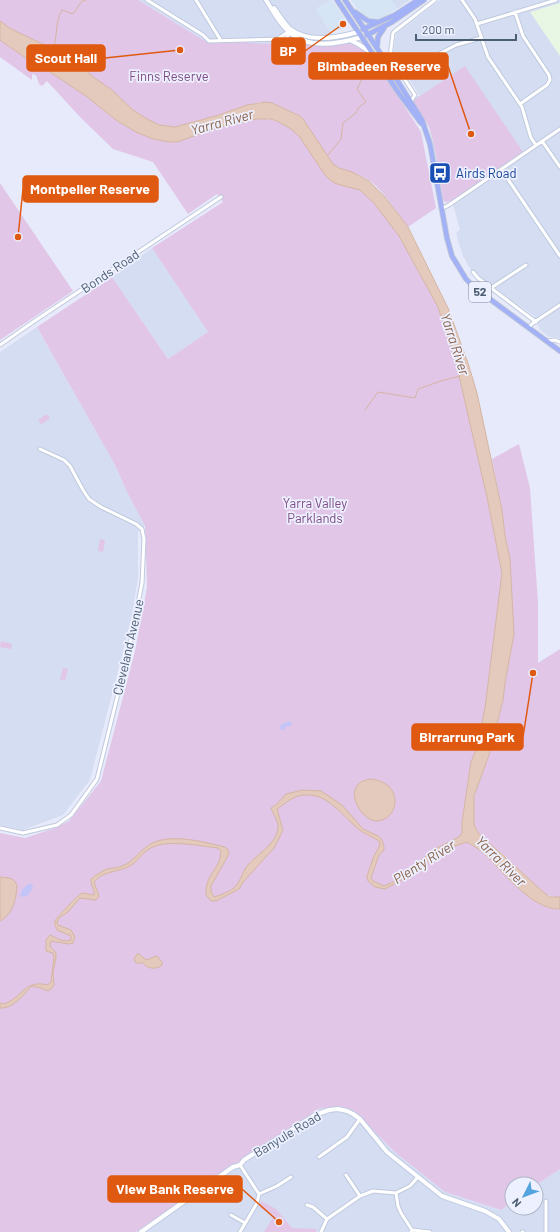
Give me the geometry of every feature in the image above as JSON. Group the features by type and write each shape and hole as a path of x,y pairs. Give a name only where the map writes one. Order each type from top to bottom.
{"main road":[{"path":"337,0 362,37 385,26 424,0"},
{"path":"345,0 352,10 368,21 374,23 382,21"},
{"path":"358,32 382,21 418,0"},
{"name":"52","path":"352,10 422,120 431,153 452,256 458,268 475,288 560,351"},
{"path":"377,48 378,37 385,26"},
{"name":"52","path":"362,37 426,131"}],"street":[{"path":"147,0 203,35 209,41 277,38 290,31 306,36 326,38 358,32"},
{"path":"196,0 220,40"},
{"path":"267,0 290,31 303,41 326,44 362,37"},
{"path":"411,101 415,95 390,57 392,41 395,30 435,0"},
{"path":"462,0 477,24 488,57 520,104 536,145"},
{"path":"477,24 556,0"},
{"path":"515,12 523,36 550,78 547,85 520,104"},
{"path":"439,54 456,45 481,38"},
{"path":"350,40 374,55"},
{"path":"441,207 452,203 560,128"},
{"path":"542,141 560,167"},
{"path":"501,169 560,256"},
{"name":"Bonds Road","path":"0,346 36,320 221,197"},
{"path":"491,288 526,265"},
{"path":"473,272 478,278 536,322"},
{"path":"530,329 533,323 560,305"},
{"path":"546,341 555,340 560,342"},
{"name":"Cleveland Avenue","path":"0,828 23,833 57,825 71,815 97,779 129,649 142,583 144,539 142,529 136,524 101,507 89,499 70,466 64,460 40,449"},
{"name":"Banyule Road","path":"141,1232 233,1167 240,1165 244,1160 315,1115 324,1111 338,1110 347,1111 360,1119 387,1152 442,1196 485,1210 499,1219 509,1232"},
{"path":"319,1157 348,1137 360,1119"},
{"path":"240,1165 259,1194 257,1203 240,1232"},
{"path":"346,1175 360,1196"},
{"path":"259,1194 277,1186 291,1177"},
{"path":"321,1232 327,1219 360,1196 373,1191 396,1193 410,1186 418,1177"},
{"path":"396,1193 398,1206 411,1231 430,1232"},
{"path":"546,1201 546,1232"},
{"path":"307,1205 313,1207 327,1219"},
{"path":"232,1215 245,1223"}],"shaded area":[{"path":"138,0 330,0 316,9 337,44 311,44 291,37 274,41 274,44 211,43 200,38"},
{"path":"332,0 347,22 343,29 330,31 316,9"},
{"path":"351,0 391,0 397,9 382,18 370,19 361,14"},
{"path":"391,0 410,0 397,9"},
{"path":"440,0 560,0 560,339 557,337 549,337 540,330 534,316 472,272 463,256 456,233 460,230 454,208 451,201 446,203 443,199 429,127 413,101 420,96 393,56 396,34"},
{"path":"560,3 560,56 530,12"},
{"path":"152,248 208,332 168,359 112,277"},
{"path":"37,327 115,465 145,526 138,532 138,578 131,620 90,780 63,815 23,830 0,825 0,352"},
{"path":"320,1108 353,1109 396,1153 445,1192 500,1210 504,1207 504,1216 544,1216 544,1180 560,1169 560,1232 136,1232"}],"green space":[{"name":"Finns Reserve","path":"0,0 138,0 200,38 211,43 247,41 248,43 274,44 274,41 291,37 305,43 317,45 350,42 368,53 385,76 421,132 436,208 408,227 385,196 370,181 333,164 300,116 272,103 260,102 247,105 219,115 175,127 154,124 133,110 112,90 68,56 11,29 0,21"},
{"name":"Yarra Valley Parklands","path":"0,40 33,63 47,70 86,96 116,120 136,132 161,141 256,119 269,120 284,124 299,136 337,184 360,190 367,195 399,236 438,307 456,363 487,497 502,573 485,708 477,747 471,763 462,822 479,849 526,894 549,908 560,909 560,1169 544,1180 544,1176 504,1176 504,1208 501,1210 445,1192 396,1153 353,1110 320,1108 136,1232 0,1232 0,833 25,838 55,828 69,821 101,781 135,651 147,587 145,526 115,465 37,327 112,277 168,359 208,332 152,248 223,202 217,194 188,214 153,162 113,149 80,117 47,81 42,86 39,84 36,75 32,74 32,80 0,57"},
{"path":"465,66 523,152 451,201 445,202 443,199 430,129 418,111 414,100"},
{"path":"0,183 73,291 0,340"},
{"path":"47,414 50,418 41,425 38,420"},
{"path":"519,444 530,488 538,603 538,663 560,649 560,897 555,897 544,893 506,857 482,838 474,821 473,811 476,792 496,728 505,683 510,559 492,459"},
{"path":"100,539 105,540 103,552 98,551"},
{"path":"1,641 12,644 11,649 0,647"},
{"path":"63,668 68,669 65,681 60,679"},
{"path":"261,1201 276,1209 292,1228 317,1229 316,1232 264,1232 274,1216 260,1208"}],"sand":[{"path":"290,721 292,723 291,725 288,727 285,726 285,729 283,730 280,729 280,726"},
{"path":"28,884 32,884 33,888 27,896 22,897 20,895 22,890"}],"water":[{"path":"0,21 11,29 68,56 112,90 133,110 159,125 175,127 219,115 247,105 266,102 272,103 300,116 333,164 369,181 385,197 408,227 448,308 468,363 477,393 502,510 505,536 510,559 514,634 503,700 489,755 474,796 474,824 477,831 483,838 542,891 550,897 560,897 560,909 538,903 527,896 480,850 467,842 437,852 420,870 385,889 375,887 368,881 367,876 380,842 361,831 333,805 325,800 317,796 298,796 277,809 283,830 274,848 244,881 239,889 216,901 211,901 206,895 206,892 209,880 220,858 221,851 218,848 184,844 157,845 148,850 128,867 101,876 94,882 99,896 96,900 80,898 68,912 60,917 57,922 58,925 71,930 75,937 73,943 69,944 51,941 50,946 56,953 56,958 53,972 54,985 51,989 48,991 32,986 13,1004 5,1008 0,1008 0,1003 4,1004 10,1001 28,987 34,985 40,984 47,985 51,982 54,957 53,953 46,951 46,940 50,935 63,941 71,940 71,936 57,930 55,921 82,893 94,895 91,879 107,869 126,864 154,842 185,839 225,847 229,854 211,886 211,891 214,897 226,893 236,886 249,864 273,840 278,826 271,808 286,794 303,790 321,791 342,805 363,829 378,836 382,840 384,850 379,855 371,878 373,881 384,886 397,880 435,849 459,837 462,833 462,822 471,762 477,747 485,708 502,573 487,497 456,363 438,307 399,236 374,203 360,190 331,181 325,175 299,136 291,129 277,121 270,119 256,119 217,128 177,142 153,139 136,132 116,120 86,96 47,70 33,63 0,40"},
{"path":"371,779 382,782 389,787 394,794 395,801 394,808 390,815 377,821 364,815 359,809 354,794 356,787 361,782"},
{"path":"0,877 13,879 17,886 16,896 11,911 0,921"},
{"path":"138,953 146,960 157,956 162,962 162,965 157,968 152,968 147,967 143,963 136,963 134,959"}],"waterway":[{"path":"53,49 56,39 58,19 62,10 73,14 82,1 86,0"},
{"path":"328,155 341,139 343,123 356,113 359,107 366,102 357,89 362,76 362,52"},
{"name":"Yarra River","path":"365,410 378,392 415,398 418,389 460,376"}],"place":[{"name":"BP","path":"343,24"},
{"name":"Scout Hall","path":"180,50"},
{"name":"Bimbadeen Reserve","path":"471,134"},
{"name":"Airds Road","path":"440,173"},
{"name":"Montpelier Reserve","path":"18,237"},
{"name":"Birrarrung Park","path":"533,673"},
{"name":"View Bank Reserve","path":"279,1222"}],"water label":[{"name":"Plenty River","path":"424,862"}]}
